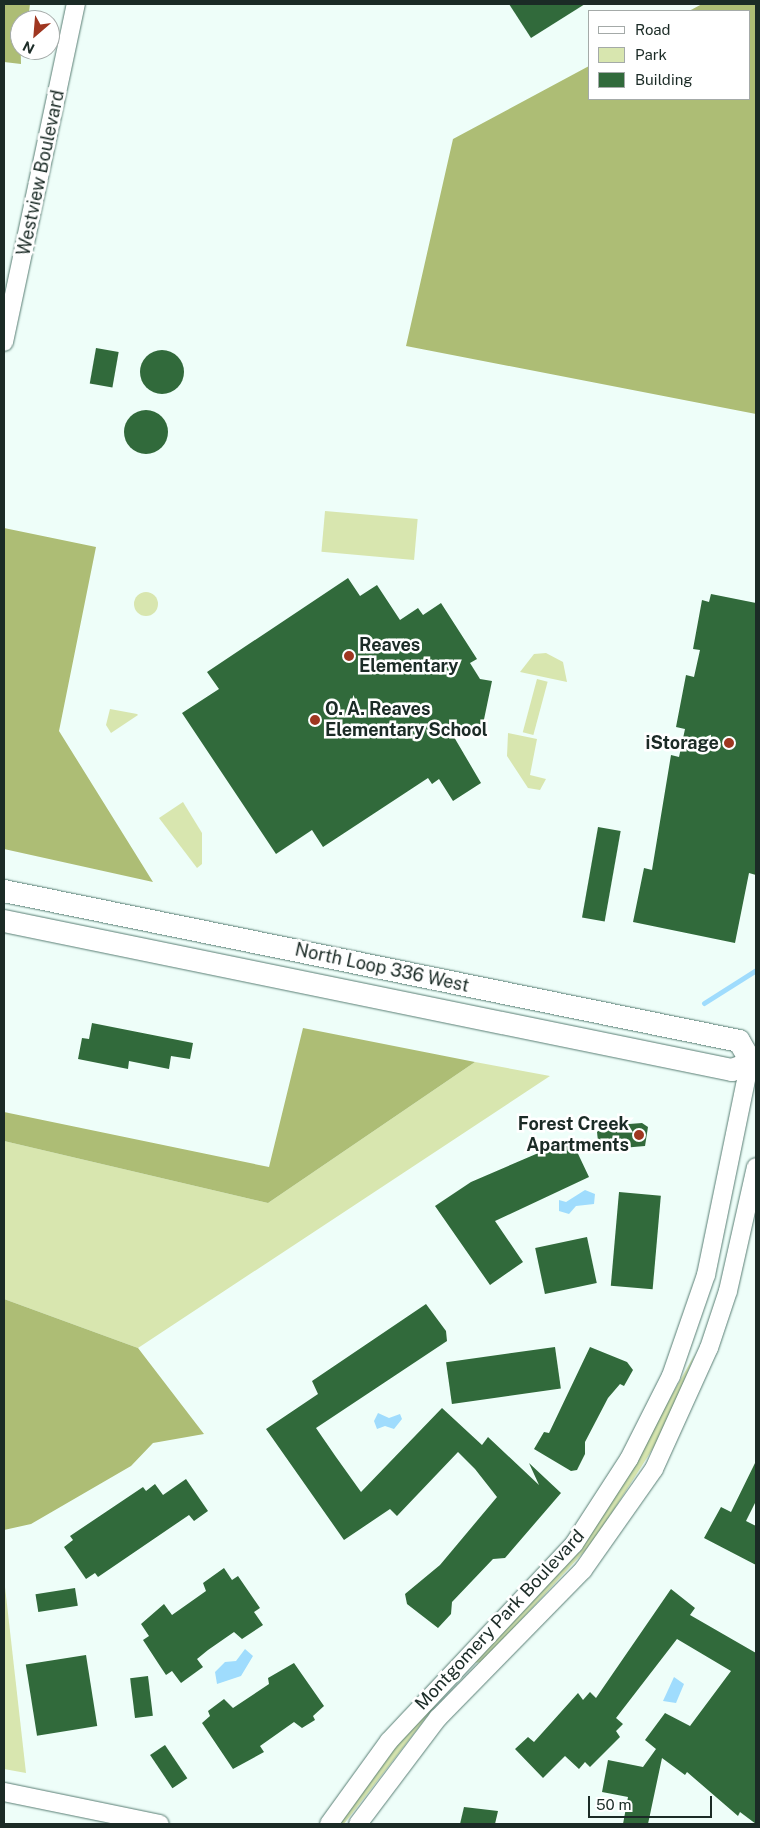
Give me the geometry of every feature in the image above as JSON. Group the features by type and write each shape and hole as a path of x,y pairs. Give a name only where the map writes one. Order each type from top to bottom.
{"main road":[{"name":"North Loop 336 West","path":"4,891 739,1041 753,1061 732,1070 4,921"},
{"path":"189,958 199,931"}],"street":[{"name":"Westview Boulevard","path":"4,342 76,4"},
{"name":"Montgomery Park Boulevard","path":"330,1824 389,1741 574,1544 654,1413 706,1275 753,1061"},
{"name":"Montgomery Park Boulevard","path":"358,1824 406,1756 461,1696 583,1570 654,1469 709,1348 728,1291 756,1167"},
{"path":"446,1680 461,1696"},
{"path":"4,1792 160,1824"}],"green space":[{"path":"4,4 30,4 29,10 10,10 10,60 21,60 21,64 4,62"},
{"path":"702,4 756,4 756,414 406,346 453,139 588,67 588,100 750,100 750,10 691,10"},
{"path":"325,511 418,519 414,560 321,552"},
{"path":"4,528 96,547 59,731 153,882 4,849"},
{"path":"146,592 151,593 157,599 157,609 151,615 146,616 141,615 135,609 134,604 135,599 141,593"},
{"path":"546,653 563,662 567,682 520,672 534,654"},
{"path":"537,679 548,682 533,735 523,732"},
{"path":"110,709 138,715 111,733 106,725"},
{"path":"508,733 537,739 530,775 546,779 540,790 528,788 507,756"},
{"path":"183,802 202,833 202,864 197,868 159,818"},
{"path":"303,1028 475,1062 268,1203 4,1141 4,1112 269,1167"},
{"path":"475,1062 550,1076 138,1348 4,1299 4,1141 268,1203"},
{"path":"4,1299 138,1348 204,1434 153,1443 131,1466 31,1524 4,1530"},
{"path":"695,1354 664,1431 594,1541 482,1662 472,1663 621,1485"},
{"path":"4,1578 26,1773 4,1769"},
{"path":"449,1688 344,1824 335,1824 386,1754"}],"water":[{"path":"585,1190 595,1194 594,1204 576,1206 569,1214 559,1211 559,1200 566,1202"},
{"path":"378,1413 389,1418 400,1414 402,1419 394,1429 385,1426 377,1429 374,1421"},
{"path":"245,1649 253,1656 241,1676 217,1684 215,1672 225,1662 236,1661"},
{"path":"674,1677 684,1684 676,1703 663,1701"}],"building":[{"path":"509,4 585,4 531,38"},
{"path":"96,348 119,352 112,387 90,383"},
{"path":"166,350 178,356 183,363 183,381 178,388 171,393 158,394 150,391 143,384 140,368 143,360 150,353"},
{"path":"150,410 162,416 167,423 167,441 162,448 155,453 142,454 134,451 127,444 124,428 127,420 134,413"},
{"name":"O. A. Reaves Elementary School","path":"348,578 360,596 377,585 400,620 418,608 423,615 441,603 477,659 470,663 480,679 492,681 482,729 471,727 454,737 481,783 453,801 439,779 432,784 428,778 323,847 312,830 276,854 182,713 219,689 207,672"},
{"path":"711,594 756,603 756,875 749,873 735,943 633,922 644,868 652,870 671,755 679,757 685,729 676,727 686,675 694,677 700,650 693,649 702,600 709,602"},
{"path":"598,827 621,831 605,922 582,918"},
{"path":"92,1023 193,1043 190,1059 171,1056 169,1069 129,1061 128,1069 78,1059 82,1038 89,1039"},
{"path":"642,1123 648,1127 645,1146 599,1150 597,1132 604,1126"},
{"path":"571,1139 589,1177 495,1221 523,1262 490,1285 435,1206 471,1182"},
{"path":"619,1192 661,1196 653,1289 611,1286"},
{"path":"587,1237 597,1283 545,1294 535,1248"},
{"path":"426,1304 446,1331 447,1341 316,1428 361,1492 442,1408 482,1445 488,1437 539,1485 529,1463 561,1493 505,1558 493,1559 452,1602 451,1614 438,1628 407,1604 405,1594 440,1565 497,1497 475,1469 458,1452 397,1516 390,1509 344,1540 266,1429 318,1394 312,1381"},
{"path":"555,1347 561,1389 452,1404 446,1362"},
{"path":"590,1347 627,1362 633,1370 624,1386 620,1384 608,1398 585,1442 585,1454 577,1470 571,1471 534,1449 544,1432 549,1433"},
{"path":"756,1461 756,1501 746,1521 756,1526 756,1565 704,1538 721,1507 731,1512"},
{"path":"186,1479 208,1511 194,1521 189,1515 98,1577 95,1573 86,1579 64,1547 73,1540 70,1536 143,1487 146,1491 155,1484 163,1495"},
{"path":"224,1568 232,1580 238,1576 260,1608 254,1612 263,1625 242,1639 234,1632 208,1650 197,1659 203,1667 181,1683 172,1671 166,1675 143,1640 149,1636 141,1624 164,1604 172,1615 206,1591 203,1583"},
{"path":"75,1588 78,1606 38,1612 35,1594"},
{"path":"671,1589 695,1608 690,1615 756,1653 756,1824 740,1812 738,1816 687,1772 685,1775 662,1758 648,1824 623,1824 628,1797 602,1792 608,1760 643,1767 656,1749 645,1740 665,1713 690,1726 731,1671 677,1639 616,1718 623,1724 616,1731 620,1737 590,1767 585,1762 579,1769 565,1756 543,1778 515,1749 528,1737 534,1742 578,1693 583,1700 590,1692 596,1698"},
{"path":"86,1655 97,1726 37,1736 26,1665"},
{"path":"294,1663 324,1706 313,1716 315,1720 302,1728 294,1722 260,1746 264,1752 233,1769 202,1723 210,1716 208,1711 224,1699 233,1708 269,1684 268,1678"},
{"path":"148,1676 153,1716 135,1718 130,1678"},
{"path":"165,1745 187,1778 172,1788 150,1755"},
{"path":"464,1807 498,1811 495,1824 460,1824"}],"waterway":[{"path":"704,1003 756,970"}],"place":[{"name":"Reaves Elementary","path":"349,656"},
{"name":"O. A. Reaves Elementary School","path":"315,720"},
{"name":"iStorage","path":"729,743"},
{"name":"Forest Creek Apartments","path":"639,1135"}]}
